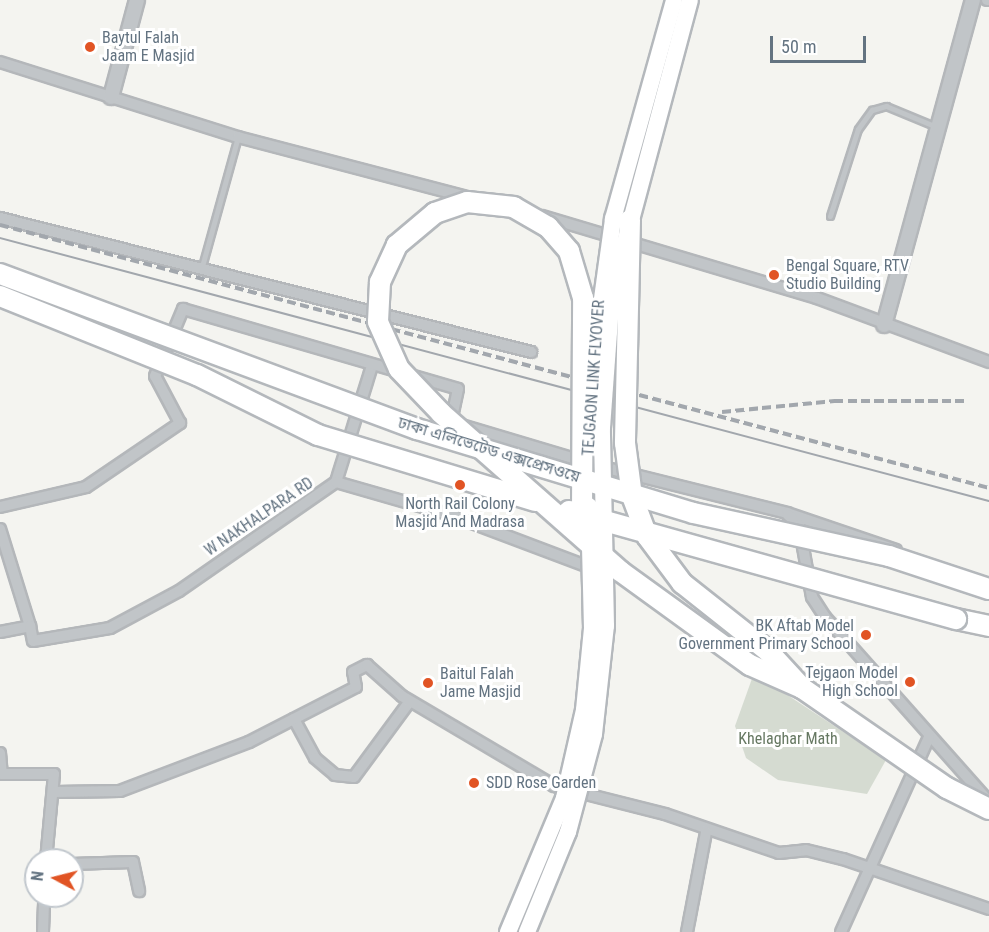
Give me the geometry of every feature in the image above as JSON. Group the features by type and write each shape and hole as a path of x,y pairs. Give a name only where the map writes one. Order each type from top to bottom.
{"highway":[{"path":"589,563 588,548 585,536 582,514 583,308 577,269 552,231 514,207 467,202 435,213 397,245 380,282 378,322 399,369 441,413 574,533 583,540 592,548 620,571 750,665 802,687"},
{"path":"630,220 623,370 632,496 646,536 682,583 769,652 802,687 947,788 989,808"},
{"name":"ঢাকা এলিভেটেড এক্সপ্রেসওয়ে","path":"0,274 417,429 693,513 889,556 989,591"},
{"path":"0,296 197,375 356,449 956,619 989,626"},
{"path":"889,556 989,575"}],"main road":[{"name":"TEJGAON LINK FLYOVER","path":"508,932 551,834 574,765 591,664 588,426 597,310 613,219 674,0"},
{"name":"TEJGAON LINK FLYOVER","path":"527,932 568,832 594,734 606,626 605,357 612,291 690,0"}],"street":[{"path":"111,97 137,0"},
{"path":"884,325 973,0"},
{"path":"0,62 238,136 602,233 817,298 884,325 989,362"},
{"path":"0,218 200,272 531,352"},
{"path":"0,507 86,487 180,423 155,376 183,309 372,366 458,389 451,422 595,465 787,513 862,536 989,591"},
{"path":"336,482 372,366"},
{"path":"574,789 598,631 595,465"},
{"name":"W NAKHALPARA RD","path":"30,626 33,641 110,628 180,591 336,482 451,515 589,563"},
{"path":"787,513 799,525 812,597 929,736 989,802"},
{"path":"0,529 30,626 0,632"},
{"path":"55,792 120,791 249,742 356,687 353,672 367,664 410,701 458,724 505,761 554,786 574,789 665,814 706,832 779,853 806,850 989,909"},
{"path":"294,719 315,758 335,775 354,777 410,701"},
{"path":"841,932 870,869 882,832 929,736"},
{"path":"0,753 2,774 54,774 55,792 48,848"},
{"path":"687,932 706,832"},
{"path":"84,864 133,862 140,891"},
{"path":"43,932 44,908"}],"lane":[{"path":"830,216 858,129 872,110 886,106 939,128"},
{"path":"200,272 238,136"}],"green space":[{"name":"Khelaghar Math","path":"754,673 886,760 867,794 778,780 746,758 735,726"}],"tram line":[{"path":"0,238 989,501"}],"railway":[{"path":"0,225 989,488"},
{"path":"722,412 834,401 966,401"}],"place":[{"name":"Baytul Falah Jaam E Masjid","path":"90,47"},
{"name":"Bengal Square, RTV Studio Building","path":"774,275"},
{"name":"North Rail Colony Masjid And Madrasa","path":"460,485"},
{"name":"BK Aftab Model Government Primary School","path":"866,635"},
{"name":"Tejgaon Model High School","path":"910,682"},
{"name":"Baitul Falah Jame Masjid","path":"428,683"},
{"name":"SDD Rose Garden","path":"474,783"}]}
